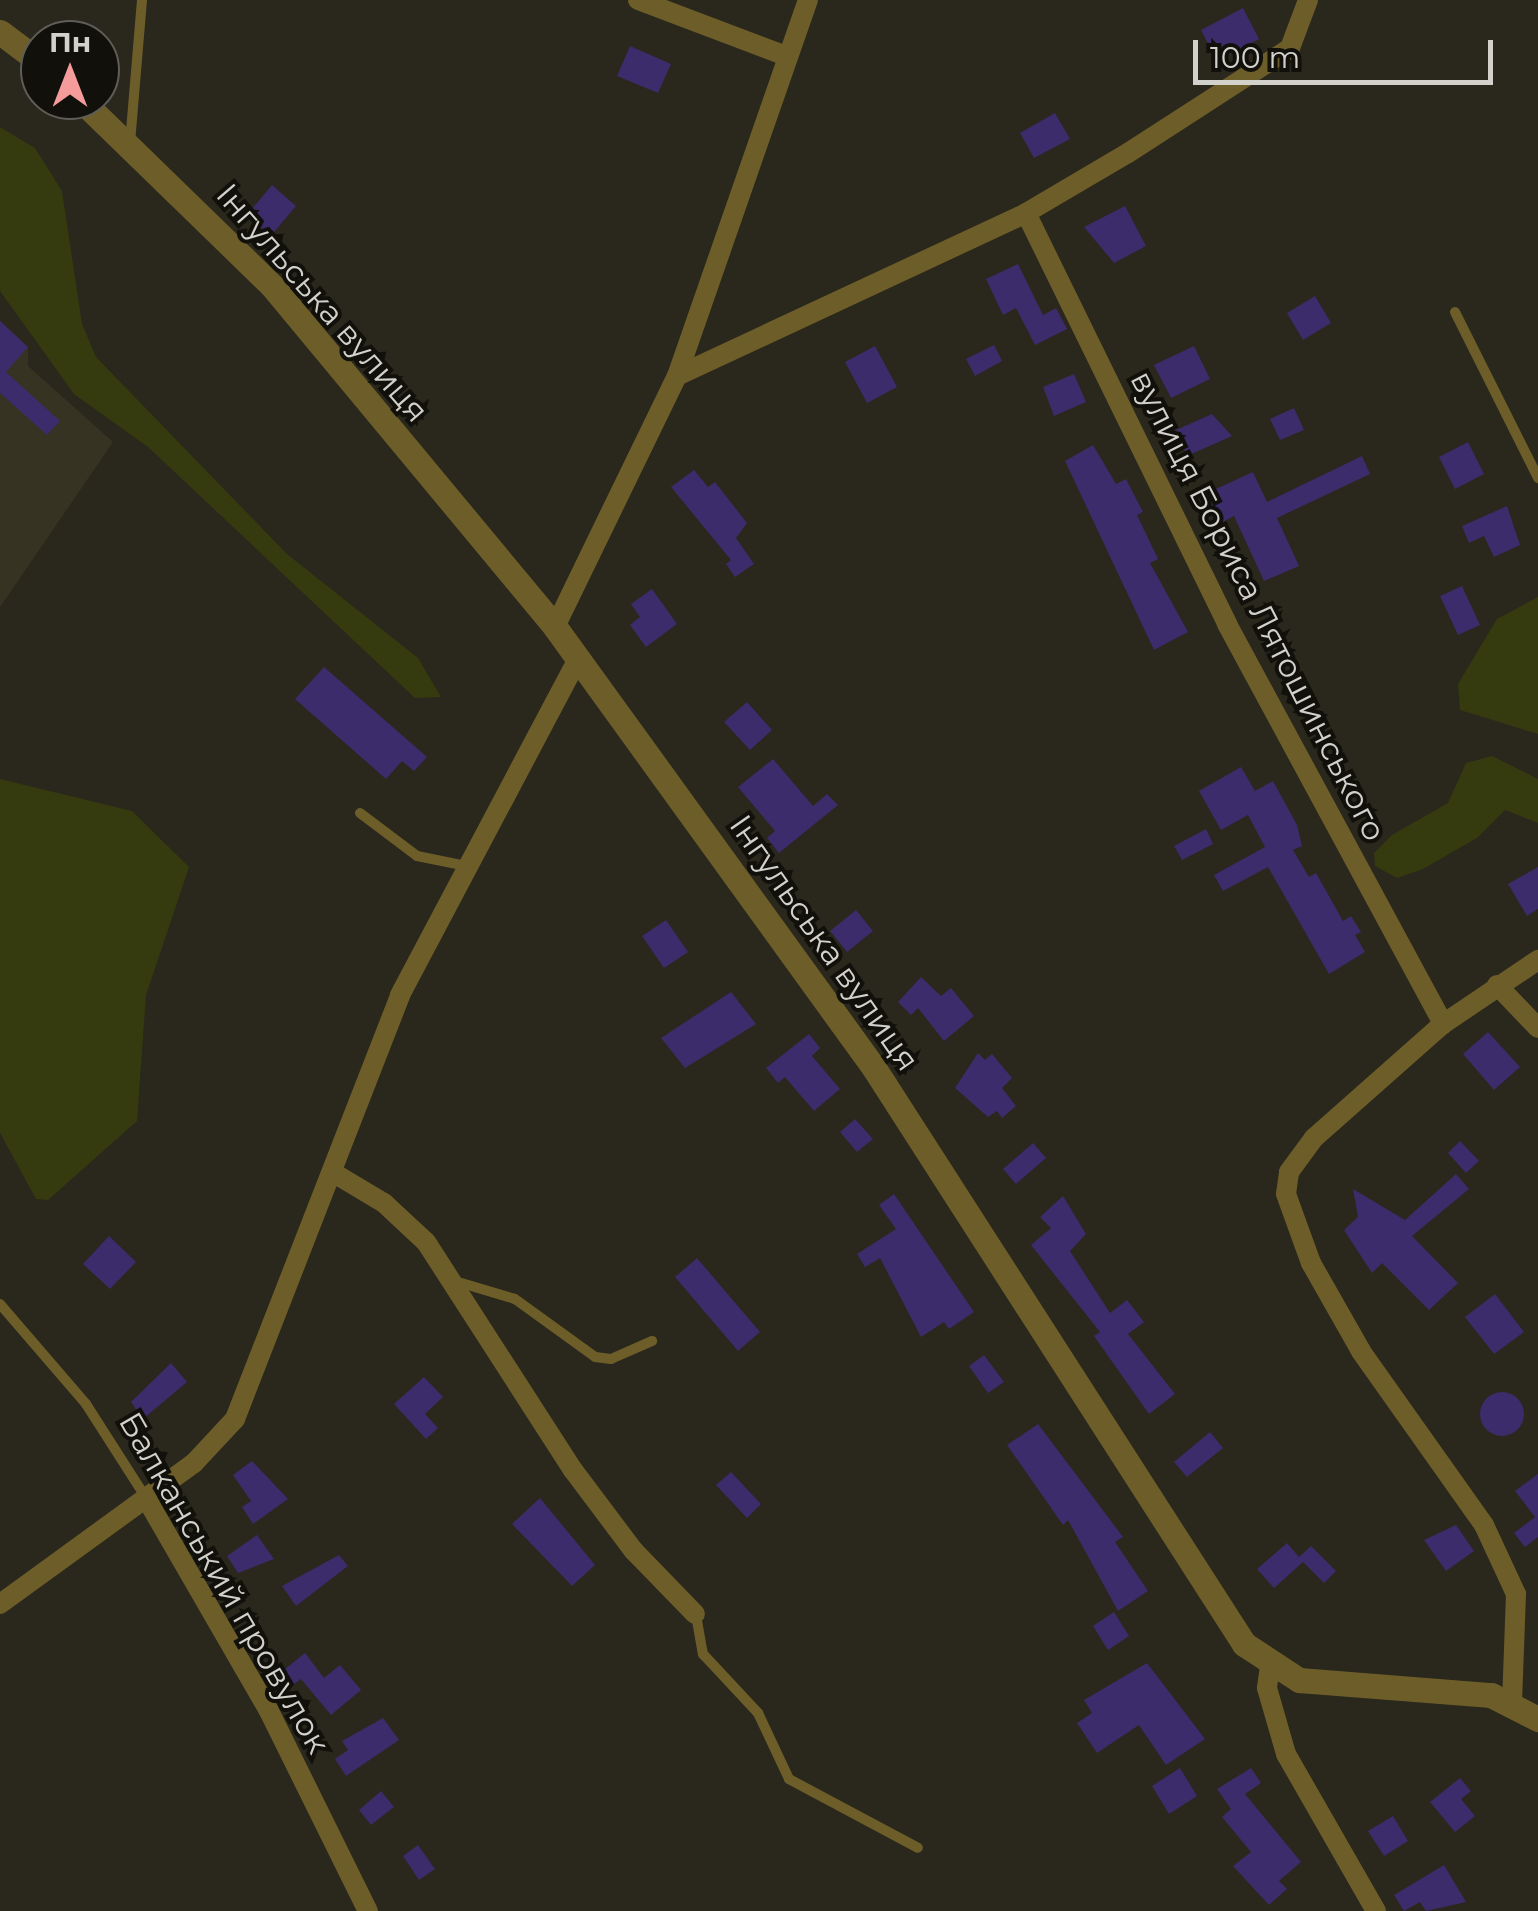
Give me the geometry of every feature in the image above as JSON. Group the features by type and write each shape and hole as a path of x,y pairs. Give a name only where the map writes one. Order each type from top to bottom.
{"street":[{"path":"638,0 786,56"},
{"path":"555,626 677,376 808,0"},
{"path":"677,376 1026,212 1279,56 1296,40 1308,0"},
{"name":"Інгульська вулиця","path":"104,120 273,287 555,626 772,918 1215,1608 1270,1666"},
{"name":"вулиця Бориса Лятошинського","path":"1026,212 1226,624 1443,1024"},
{"path":"0,1604 146,1498 235,1419 400,995 578,659"},
{"path":"1512,1704 1516,1594 1484,1524 1320,1278 1286,1194 1299,1153 1443,1024 1538,960"},
{"path":"1497,986 1538,1028"},
{"path":"332,1172 384,1203 458,1282 573,1470 632,1550 695,1614"},
{"name":"Балканський провулок","path":"146,1498 269,1710 368,1911"},
{"path":"1376,1911 1286,1754 1267,1688 1270,1666 1300,1680 1454,1690 1512,1704 1538,1719"}],"lane":[{"path":"130,144 142,0"},
{"path":"1455,312 1538,478"},
{"path":"360,812 417,856 466,866"},
{"path":"458,1282 515,1299 595,1357 612,1359 652,1340"},
{"name":"Балканський провулок","path":"0,1304 86,1404 146,1498"},
{"path":"695,1614 703,1654 758,1712 789,1779 918,1848"}],"shaded area":[{"path":"0,321 28,347 28,366 113,442 0,607"}],"green space":[{"path":"0,127 35,148 62,191 82,324 96,357 287,554 418,658 441,697 415,698 148,447 74,394 0,291"},
{"path":"1538,597 1538,734 1460,710 1458,684 1497,619"},
{"path":"1492,756 1538,779 1538,823 1505,810 1477,838 1423,869 1397,878 1375,866 1374,853 1392,835 1448,803 1466,763"},
{"path":"0,779 132,811 189,867 146,995 137,1121 48,1200 36,1199 0,1133"}],"building":[{"path":"1243,8 1259,39 1217,61 1201,30"},
{"path":"630,46 671,64 658,93 617,76"},
{"path":"1055,113 1070,139 1034,158 1020,133"},
{"path":"272,185 296,206 270,237 246,216"},
{"path":"1125,206 1146,246 1114,263 1084,227"},
{"path":"1018,264 1043,315 1056,308 1067,329 1035,345 1016,308 1003,315 986,279"},
{"path":"1315,296 1331,323 1303,340 1287,313"},
{"path":"0,321 28,347 6,372 60,421 47,435 0,393"},
{"path":"994,345 1002,361 975,376 966,359"},
{"path":"875,346 897,387 867,403 845,362"},
{"path":"1194,346 1210,379 1171,398 1154,365"},
{"path":"1074,374 1086,402 1054,416 1043,387"},
{"path":"1294,408 1304,430 1280,440 1270,419"},
{"path":"1212,414 1232,436 1187,456 1176,430"},
{"path":"1468,442 1484,474 1455,489 1439,457"},
{"path":"1093,445 1116,484 1126,479 1143,512 1137,515 1158,559 1150,563 1188,632 1154,650 1065,461"},
{"path":"1362,456 1370,474 1277,518 1299,566 1264,581 1234,516 1221,523 1207,493 1253,472 1267,502"},
{"path":"694,470 708,487 715,482 747,523 736,538 754,564 735,577 726,564 731,560 671,487"},
{"path":"1507,506 1520,545 1494,557 1484,536 1469,543 1462,526"},
{"path":"1462,586 1480,625 1458,635 1440,596"},
{"path":"652,589 677,624 646,647 630,625 640,617 631,604"},
{"path":"324,667 427,757 414,771 402,761 386,779 295,699"},
{"path":"747,702 772,730 750,750 724,722"},
{"path":"773,759 813,806 827,794 838,805 779,853 767,838 775,831 738,787"},
{"path":"1241,767 1255,791 1273,781 1297,825 1302,846 1293,850 1309,877 1316,873 1343,921 1351,916 1361,932 1355,935 1365,952 1329,974 1268,867 1223,891 1214,875 1265,847 1248,815 1221,830 1199,791"},
{"path":"1206,829 1213,844 1182,860 1174,846"},
{"path":"1538,867 1538,909 1527,916 1508,884"},
{"path":"856,910 873,931 847,952 830,931"},
{"path":"666,920 688,952 664,968 642,936"},
{"path":"921,977 941,996 951,988 974,1016 944,1041 918,1008 911,1015 898,1002"},
{"path":"731,992 756,1024 685,1068 661,1038"},
{"path":"1488,1032 1520,1067 1494,1090 1463,1054"},
{"path":"809,1034 820,1048 812,1056 840,1089 814,1111 785,1077 778,1083 766,1068"},
{"path":"978,1053 985,1060 992,1054 1012,1078 1002,1088 1016,1106 1002,1118 997,1111 988,1117 955,1088"},
{"path":"855,1119 873,1139 857,1152 840,1132"},
{"path":"1460,1141 1479,1161 1466,1173 1448,1153"},
{"path":"1033,1143 1046,1158 1016,1184 1003,1169"},
{"path":"1456,1174 1469,1189 1412,1236 1458,1283 1429,1310 1382,1263 1372,1273 1344,1230 1358,1217 1353,1189 1405,1220"},
{"path":"894,1194 974,1312 949,1329 944,1322 921,1337 880,1258 865,1267 857,1254 896,1229 879,1205"},
{"path":"1063,1196 1086,1234 1070,1251 1110,1313 1127,1300 1144,1322 1128,1334 1175,1394 1149,1414 1094,1336 1100,1332 1031,1245 1051,1228 1040,1217"},
{"path":"109,1236 136,1262 110,1289 83,1264"},
{"path":"697,1258 760,1332 738,1351 675,1277"},
{"path":"1495,1294 1524,1332 1494,1354 1465,1317"},
{"path":"984,1355 1004,1382 988,1393 969,1366"},
{"path":"171,1363 187,1382 143,1419 131,1402"},
{"path":"424,1377 443,1397 425,1414 438,1428 426,1439 394,1404"},
{"path":"1502,1392 1517,1399 1524,1414 1517,1429 1502,1436 1487,1429 1480,1414 1487,1399"},
{"path":"1038,1424 1123,1537 1115,1542 1148,1591 1118,1611 1068,1520 1063,1525 1007,1445"},
{"path":"1210,1432 1223,1448 1187,1477 1174,1462"},
{"path":"252,1461 288,1499 253,1524 242,1507 251,1501 233,1475"},
{"path":"731,1472 761,1504 747,1518 716,1485"},
{"path":"1538,1474 1538,1537 1525,1547 1514,1533 1535,1517 1515,1491"},
{"path":"540,1498 595,1565 572,1586 512,1524"},
{"path":"1456,1525 1474,1551 1446,1571 1424,1540"},
{"path":"257,1535 274,1559 238,1573 227,1556"},
{"path":"1287,1543 1299,1557 1311,1546 1336,1571 1324,1583 1303,1562 1274,1588 1257,1569"},
{"path":"339,1555 348,1566 296,1606 282,1586"},
{"path":"1114,1612 1129,1636 1108,1650 1093,1626"},
{"path":"305,1653 324,1678 340,1665 361,1690 331,1715 301,1679 285,1691 274,1678"},
{"path":"1147,1663 1205,1739 1166,1765 1139,1725 1097,1753 1077,1723 1092,1713 1084,1700"},
{"path":"383,1718 399,1740 346,1776 335,1759 348,1750 342,1741"},
{"path":"1180,1768 1197,1796 1169,1814 1152,1786"},
{"path":"1251,1768 1261,1783 1245,1794 1301,1862 1279,1881 1287,1889 1269,1905 1233,1866 1251,1852 1222,1817 1231,1809 1217,1789"},
{"path":"1460,1778 1471,1791 1461,1799 1475,1816 1455,1832 1430,1802"},
{"path":"381,1791 394,1807 371,1825 359,1810"},
{"path":"1393,1816 1408,1841 1384,1856 1368,1831"},
{"path":"418,1845 435,1869 419,1880 403,1856"},
{"path":"1444,1865 1466,1902 1426,1911 1420,1902 1404,1911 1394,1895"}]}
